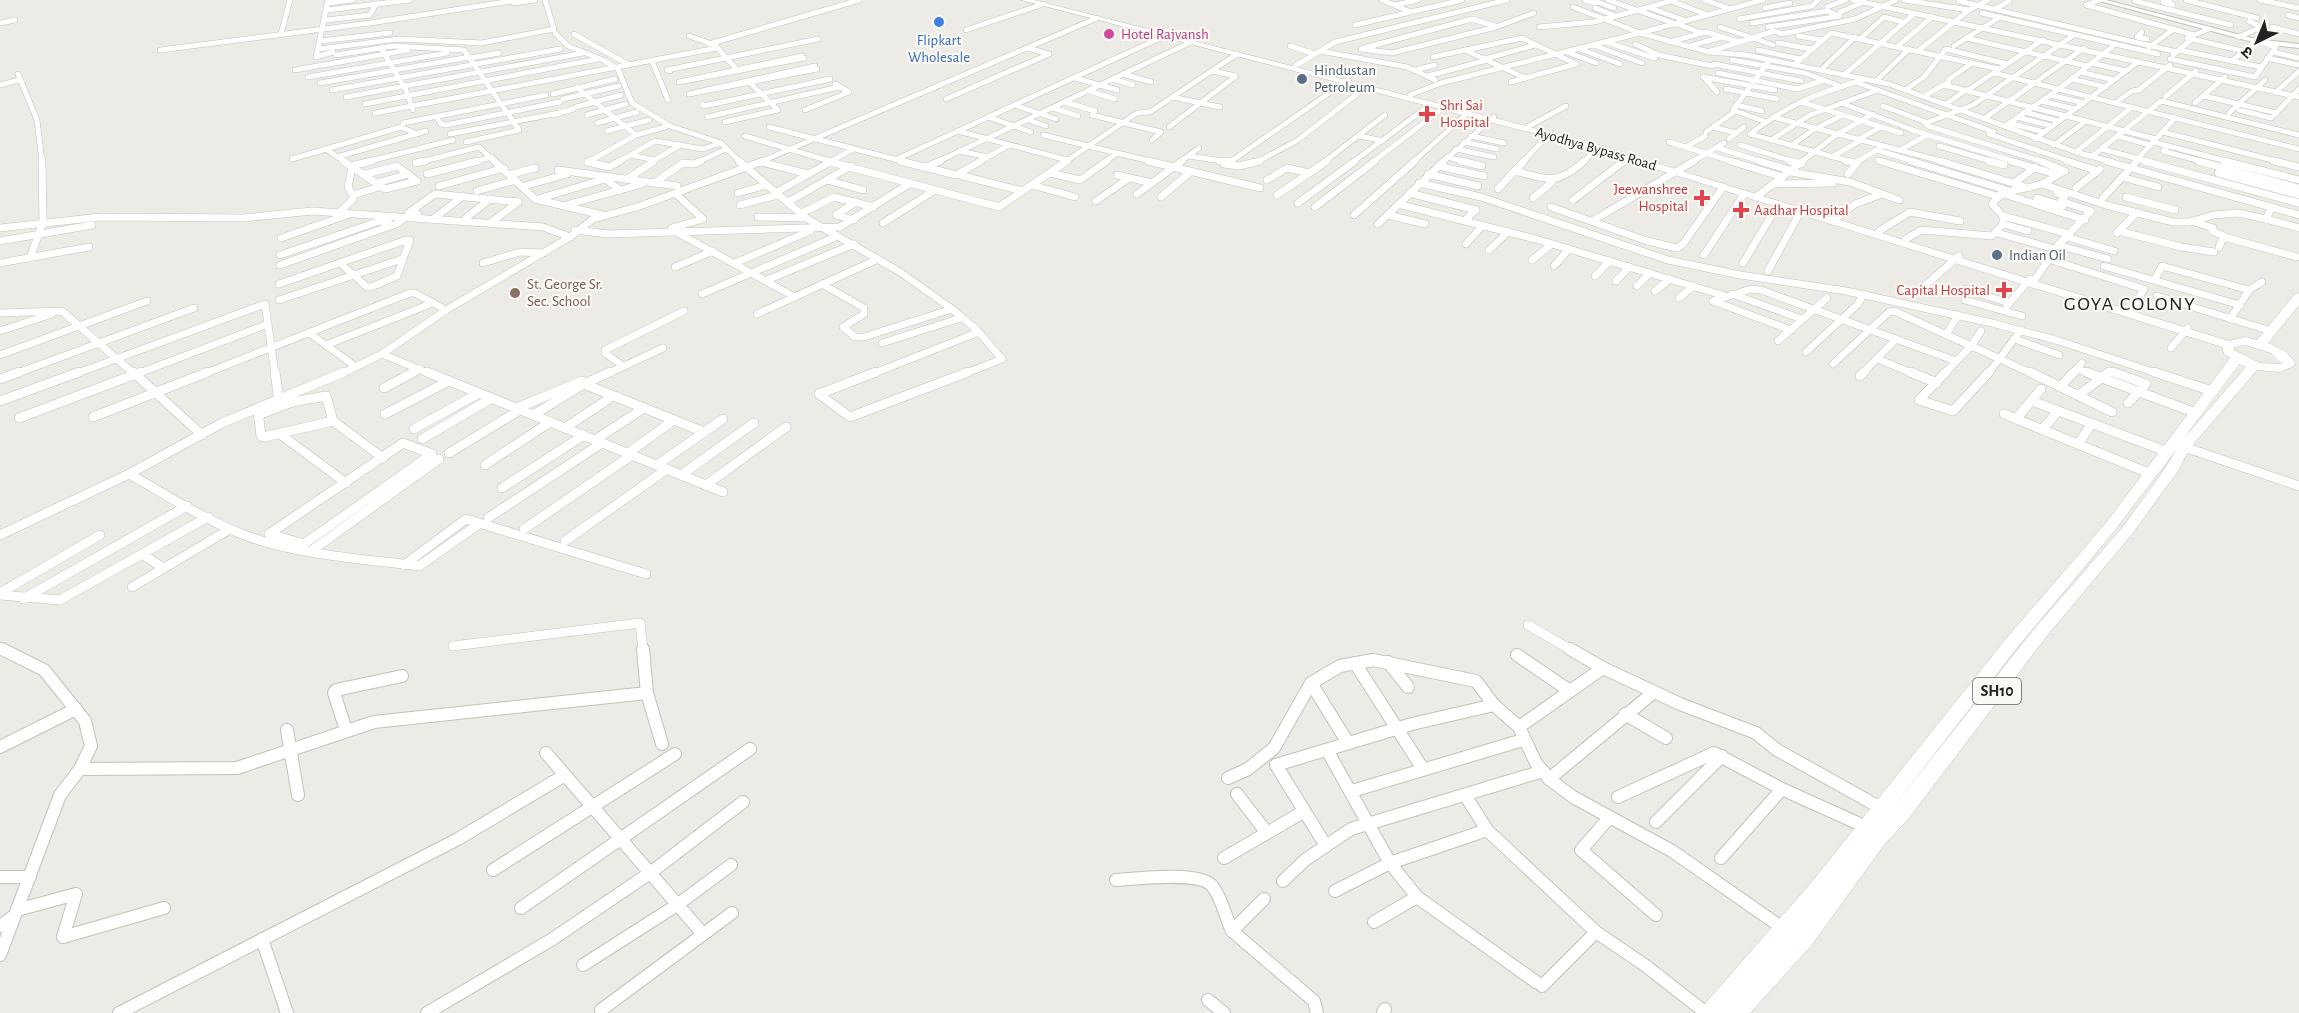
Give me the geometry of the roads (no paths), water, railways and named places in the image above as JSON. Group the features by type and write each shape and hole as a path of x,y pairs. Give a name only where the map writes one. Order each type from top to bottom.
{"main road":[{"name":"Ayodhya Bypass Road","path":"1025,0 1347,81 1411,93 1438,105 1529,126 1681,171 2186,330"},
{"name":"Ayodhya Bypass Road","path":"1039,2 1295,66 1366,87 1411,93"},
{"name":"Ayodhya Bypass Road","path":"1492,118 1681,171 1744,194 1758,195 1778,204 1802,209"},
{"name":"Ayodhya Bypass Road","path":"1834,219 1906,239 1957,258"},
{"name":"Ayodhya Bypass Road","path":"2031,281 2131,311 2233,348"},
{"path":"2260,344 2299,297"},
{"path":"2233,348 2260,344 2280,352 2299,374"},
{"path":"2233,348 2254,365 2290,365"},
{"name":"SH10","path":"1711,1013 1743,991 1803,939 1877,839 1902,812 2039,635 2127,531 2171,471 2176,450 2196,413 2212,391 2233,348"},
{"name":"SH10","path":"1735,1013 1743,991 1784,929 2011,644 2151,474 2254,365"}],"street":[{"path":"281,34 290,0"},
{"path":"353,0 328,1 319,49 368,43 464,50 495,92 518,131 466,142"},
{"path":"327,10 410,0"},
{"path":"410,17 518,0"},
{"path":"160,50 535,0"},
{"path":"336,56 399,39 482,43 554,28 545,0"},
{"path":"375,113 413,108 618,69 859,0"},
{"path":"1382,0 1411,12"},
{"path":"1395,5 1418,0"},
{"path":"1355,25 1462,0"},
{"path":"1468,0 1482,5"},
{"path":"1295,66 1335,42 1507,0"},
{"path":"1586,0 1627,13"},
{"path":"1608,0 1702,33 1739,42"},
{"path":"1684,0 1782,34 1851,22 1896,0"},
{"path":"1704,0 1728,8"},
{"path":"1722,0 1738,5"},
{"path":"1411,93 1763,0"},
{"path":"1782,0 1803,8"},
{"path":"1739,19 1803,8 1814,5 1818,0"},
{"path":"1827,7 1846,0"},
{"path":"1853,0 2082,50 2132,67"},
{"path":"1904,0 1932,3"},
{"path":"1921,0 1945,9 1950,7 1970,10 2144,51 2205,55 2259,70"},
{"path":"1918,51 1970,10 1988,0"},
{"path":"2201,29 2173,19 2100,0 2086,5 2194,35 2215,21 2239,13"},
{"path":"2138,0 2135,1 2231,25"},
{"path":"2170,0 2163,2 2198,12"},
{"path":"2186,0 2257,18"},
{"path":"2260,0 2298,6"},
{"path":"1539,27 1605,19 1673,1 1706,14"},
{"path":"1898,46 1945,9 1960,1 2151,46 2203,66 2255,76 2276,47 2213,30 2128,13"},
{"path":"1995,9 2009,1"},
{"path":"370,23 371,13 380,2"},
{"path":"966,30 1039,2"},
{"path":"1765,28 1839,14 1867,2"},
{"path":"1765,8 1790,3"},
{"path":"1596,4 1616,16"},
{"path":"1661,4 1695,17"},
{"path":"2189,15 2212,6"},
{"path":"2298,6 2288,15 2299,18"},
{"path":"1573,7 1640,33 1688,47 1721,54 1746,55 1876,81 1924,96 2007,126 2035,139 2091,157 2299,215"},
{"path":"1649,8 1684,20"},
{"path":"2012,13 2019,10"},
{"path":"2032,18 2040,10"},
{"path":"2121,15 2137,10"},
{"path":"1752,23 1828,11 1839,14 1851,22"},
{"path":"326,18 371,13"},
{"path":"1496,27 1472,19 1361,49 1390,53 1496,27 1533,13"},
{"path":"1844,75 1878,42 1914,14"},
{"path":"1389,17 1442,40"},
{"path":"1821,70 1884,17 1904,21"},
{"path":"1954,46 2000,17"},
{"path":"2052,22 2059,17"},
{"path":"2229,17 2261,27 2239,37"},
{"path":"258,412 279,400 382,354 446,310 603,215 746,168 1097,18"},
{"path":"2156,25 2173,19"},
{"path":"0,23 15,20"},
{"path":"2213,30 2244,20"},
{"path":"1968,54 2016,21"},
{"path":"1840,34 1851,22"},
{"path":"2072,27 2080,22"},
{"path":"370,23 399,39"},
{"path":"1727,24 1762,35 1773,43 1809,52"},
{"path":"2002,49 2035,26"},
{"path":"2093,32 2102,26"},
{"path":"1720,27 1809,52"},
{"path":"2232,61 2256,41 2296,45 2299,36 2272,27"},
{"path":"2144,51 2174,29"},
{"path":"1693,62 1706,51 1774,31"},
{"path":"1946,104 2056,31"},
{"path":"2142,32 2138,37 2158,41"},
{"path":"321,41 390,33"},
{"path":"555,33 563,45 618,69 624,76 632,103 670,126 721,143 746,168 819,229 854,244 952,309 979,332 1002,359 850,417 819,394 979,332"},
{"path":"574,33 626,66 717,48"},
{"path":"1669,42 1702,33"},
{"path":"1794,65 1831,33 1840,34 1972,63 2015,78 2299,149"},
{"path":"1746,55 1773,43 1782,34"},
{"path":"2166,34 2243,51"},
{"path":"373,35 386,54 413,108"},
{"path":"895,160 1167,35"},
{"path":"1913,143 1894,137 1964,111 2015,78 2074,35"},
{"path":"689,36 717,48 784,116"},
{"path":"1798,36 1822,40"},
{"path":"1688,47 1722,37"},
{"path":"1401,38 1419,46"},
{"path":"1966,38 2002,49 2126,71"},
{"path":"726,59 667,70 818,39"},
{"path":"1433,57 1522,39 1576,64 1511,82"},
{"path":"1985,118 2095,39"},
{"path":"2174,54 2192,39"},
{"path":"924,168 1191,42"},
{"path":"1606,42 1656,57 1801,81"},
{"path":"1635,44 1642,46 1656,57"},
{"path":"494,45 504,59"},
{"path":"1318,52 1333,57 1396,66 1431,79 1535,45"},
{"path":"1592,45 1642,63"},
{"path":"2205,55 2217,45"},
{"path":"788,46 839,87 849,92 805,110"},
{"path":"1290,46 1415,70 1431,79"},
{"path":"1630,50 1642,46"},
{"path":"295,70 423,48"},
{"path":"945,99 1049,54 1028,48"},
{"path":"2098,171 1988,135 2007,126 2059,89 2110,48 2145,58 2151,63"},
{"path":"332,90 560,49"},
{"path":"1579,49 1620,64"},
{"path":"1876,81 1909,49"},
{"path":"1905,90 1924,77 1946,49 2007,64"},
{"path":"308,77 464,50"},
{"path":"1465,50 1525,78"},
{"path":"1758,50 1800,59"},
{"path":"1566,52 1596,63"},
{"path":"2272,52 2299,58"},
{"path":"320,83 499,53"},
{"path":"346,98 583,53"},
{"path":"745,136 909,184 999,207 1137,113 1150,112 1238,54"},
{"path":"1703,77 1721,54"},
{"path":"2115,103 2132,91 2139,90 2168,67 2175,61 2174,54"},
{"path":"2174,54 2259,70"},
{"path":"737,70 679,82 803,57"},
{"path":"2100,57 2151,63 2294,98"},
{"path":"2267,58 2299,65"},
{"path":"364,104 598,59"},
{"path":"652,60 668,100"},
{"path":"1732,60 1805,73 1842,87"},
{"path":"1686,147 1735,109 1770,60"},
{"path":"2035,139 2138,62"},
{"path":"1924,96 1944,85 1972,63"},
{"path":"1415,70 1435,65"},
{"path":"2088,66 2121,75"},
{"path":"2166,97 2203,66"},
{"path":"750,82 689,94 816,68"},
{"path":"1169,127 1236,76 1212,71"},
{"path":"2199,100 2231,71"},
{"path":"2080,72 2114,80"},
{"path":"2276,92 2299,72"},
{"path":"1719,73 1797,89 1835,73"},
{"path":"1123,74 1151,82"},
{"path":"0,85 19,77 37,120 44,176 43,222 30,258"},
{"path":"1703,77 1785,92"},
{"path":"1703,77 1716,92"},
{"path":"761,93 701,105 829,78"},
{"path":"1075,78 1117,90"},
{"path":"553,94 615,79"},
{"path":"1855,163 1750,134 1773,117 1801,102 1864,79"},
{"path":"2071,79 2106,87"},
{"path":"1113,80 1133,86"},
{"path":"2231,111 2265,80"},
{"path":"1223,163 1230,162 1347,81"},
{"path":"1858,83 1994,132"},
{"path":"2065,84 2099,92"},
{"path":"2217,84 2294,98"},
{"path":"1944,85 2124,131 2153,142"},
{"path":"436,116 441,124 446,125 508,113 619,86"},
{"path":"725,122 798,96 839,87"},
{"path":"1188,156 1239,168 1263,162 1302,137 1366,87"},
{"path":"576,88 634,136 703,149 721,143"},
{"path":"1051,88 1060,91"},
{"path":"1726,89 1777,99"},
{"path":"2203,188 2294,98 2299,89"},
{"path":"1771,140 1795,123 1824,109 1878,90"},
{"path":"2210,90 2282,108"},
{"path":"1089,91 1115,99"},
{"path":"1069,93 1078,96"},
{"path":"403,123 546,95"},
{"path":"352,167 450,137 515,124 621,95"},
{"path":"2050,95 2084,103"},
{"path":"1172,97 1220,107"},
{"path":"1758,195 1836,135 1882,106 1905,100"},
{"path":"2199,100 2240,104 2277,113"},
{"path":"2199,100 2297,131"},
{"path":"2041,101 2075,110"},
{"path":"2091,157 2161,101 2241,121 2268,122"},
{"path":"1065,102 1094,113 1161,132 1152,140"},
{"path":"1801,102 1901,133"},
{"path":"1841,103 1927,135 2012,159 2055,174"},
{"path":"587,114 626,104"},
{"path":"1014,105 1056,119"},
{"path":"1298,203 1383,141 1438,105"},
{"path":"1316,207 1438,105"},
{"path":"707,117 775,106"},
{"path":"1529,126 1566,106"},
{"path":"1882,106 1927,124 2032,157 2065,171 2038,184 2001,193 1882,145"},
{"path":"2076,152 2132,107"},
{"path":"383,116 413,108"},
{"path":"1053,108 1078,116"},
{"path":"1735,109 1762,111"},
{"path":"1735,109 1766,123"},
{"path":"2103,198 2183,111 2202,115 2204,112"},
{"path":"597,123 637,112"},
{"path":"1354,215 1468,112"},
{"path":"2024,112 2059,121"},
{"path":"1277,195 1360,136 1385,115"},
{"path":"1791,146 1815,129 1843,115"},
{"path":"2192,139 2216,115"},
{"path":"988,117 1031,132"},
{"path":"1773,117 1836,135 1925,155 2026,187"},
{"path":"2017,117 2052,126"},
{"path":"1378,224 1428,174 1492,118"},
{"path":"607,131 649,120"},
{"path":"1028,120 1046,126"},
{"path":"2216,146 2241,121"},
{"path":"2054,145 2086,122"},
{"path":"1959,130 1974,125"},
{"path":"2007,126 2044,132"},
{"path":"292,159 403,127 417,134"},
{"path":"665,127 634,136 586,164 609,167 674,131"},
{"path":"769,127 924,168 1023,191"},
{"path":"1713,127 1736,133"},
{"path":"1592,221 1681,171 1744,127"},
{"path":"1832,157 1881,127"},
{"path":"338,157 426,131"},
{"path":"958,131 982,140 1067,160"},
{"path":"2266,159 2279,144 2297,131"},
{"path":"382,132 412,149"},
{"path":"2163,132 2298,166"},
{"path":"1043,135 1260,188"},
{"path":"1498,189 1549,135"},
{"path":"1902,149 1927,135"},
{"path":"1360,136 1383,141"},
{"path":"1471,136 1504,143"},
{"path":"2117,136 2153,142 2299,180"},
{"path":"1052,144 1059,140"},
{"path":"1925,155 1947,141"},
{"path":"1464,142 1497,148"},
{"path":"1669,142 1783,177"},
{"path":"1723,143 1792,171 1850,182 1899,200"},
{"path":"632,155 655,160 680,145"},
{"path":"959,175 1009,145"},
{"path":"1740,145 1801,164"},
{"path":"1848,174 1855,163 1882,145"},
{"path":"1939,146 1981,161 2004,165"},
{"path":"2168,146 2163,151 2299,188"},
{"path":"416,163 479,147 536,199 603,215"},
{"path":"1036,152 1044,148"},
{"path":"1137,194 1199,148"},
{"path":"1515,171 1552,182 1562,181 1598,148"},
{"path":"1948,162 1958,154 1972,148"},
{"path":"326,149 388,189 417,181 395,166 366,174"},
{"path":"654,183 683,163 694,164 726,149"},
{"path":"740,205 777,194 853,149"},
{"path":"1456,149 1494,158"},
{"path":"2102,149 2299,203"},
{"path":"959,151 988,157"},
{"path":"1050,173 1080,180 1116,154"},
{"path":"1968,169 1993,154"},
{"path":"427,174 492,157"},
{"path":"1574,200 1629,157"},
{"path":"1447,158 1482,166"},
{"path":"1992,176 2012,159"},
{"path":"1878,160 2001,193 2084,219"},
{"path":"2076,188 2098,171 2106,160"},
{"path":"627,180 653,162"},
{"path":"761,162 808,174"},
{"path":"788,202 851,166"},
{"path":"1438,166 1484,176"},
{"path":"2157,175 2166,166"},
{"path":"338,214 353,200 348,187 352,167"},
{"path":"2014,183 2035,167"},
{"path":"439,186 504,168"},
{"path":"477,191 535,168"},
{"path":"1267,180 1287,168 1309,173"},
{"path":"602,176 611,169"},
{"path":"558,170 654,183 677,190 703,219 661,232"},
{"path":"1161,197 1190,172"},
{"path":"2218,173 2299,195"},
{"path":"353,195 408,174"},
{"path":"524,186 567,174"},
{"path":"1428,174 1478,186"},
{"path":"1117,175 1152,183"},
{"path":"2122,177 2158,187"},
{"path":"2145,202 2164,177"},
{"path":"1096,201 1129,178"},
{"path":"536,199 605,179 620,190"},
{"path":"827,180 863,190"},
{"path":"1533,198 1552,182"},
{"path":"1772,184 1850,182"},
{"path":"1419,183 1481,197 1668,260 1864,294 2021,330 2212,391"},
{"path":"564,206 643,184"},
{"path":"0,228 101,217 243,218 312,211 405,218 466,218 543,227 572,233 819,229 840,227 909,184"},
{"path":"2038,184 2173,222 2238,213 2299,228"},
{"path":"2004,310 2084,219 2089,210 2061,201 2065,196 2038,184"},
{"path":"738,193 766,185"},
{"path":"1032,185 1075,197"},
{"path":"1551,207 1677,248 1683,244 1723,187"},
{"path":"883,224 935,190"},
{"path":"1409,193 1476,210 1465,220"},
{"path":"2001,193 1992,204 2003,216 2114,251"},
{"path":"1704,255 1744,194"},
{"path":"1834,219 1855,204 1882,194"},
{"path":"435,195 490,199 518,202 493,221 435,218 408,213 435,195"},
{"path":"435,218 463,196"},
{"path":"758,217 804,216 834,196 874,207"},
{"path":"2126,197 2175,210"},
{"path":"2037,198 2084,219"},
{"path":"466,218 490,199"},
{"path":"854,220 836,215 856,202"},
{"path":"2012,203 2084,219"},
{"path":"1398,204 1552,244 1802,319"},
{"path":"1743,263 1778,204"},
{"path":"2266,219 2272,207"},
{"path":"1407,219 1416,209"},
{"path":"1768,271 1802,209"},
{"path":"1879,231 1910,212 1960,221"},
{"path":"2136,213 2117,233 2181,247 2217,249 2224,237"},
{"path":"281,238 349,214"},
{"path":"1388,215 1425,224"},
{"path":"1906,239 1921,230 1987,237 1996,233 2003,224 2003,216"},
{"path":"280,265 396,225 405,218"},
{"path":"172,230 175,219"},
{"path":"280,255 380,221 396,225"},
{"path":"2192,221 2213,228 2212,231 2224,237 2297,257"},
{"path":"2003,224 2028,231"},
{"path":"0,241 92,225"},
{"path":"1466,244 1483,225"},
{"path":"735,263 819,229"},
{"path":"346,232 372,252"},
{"path":"676,232 795,297"},
{"path":"1489,250 1508,232"},
{"path":"1996,233 2057,247 2240,305"},
{"path":"702,294 838,236"},
{"path":"279,284 340,263 372,252 410,240 397,276 369,287 340,263"},
{"path":"767,280 854,244"},
{"path":"1533,260 1552,244"},
{"path":"0,263 89,247"},
{"path":"1554,266 1569,249"},
{"path":"483,262 518,252 532,250 543,252"},
{"path":"675,267 713,251"},
{"path":"1922,290 1957,258"},
{"path":"757,314 878,259"},
{"path":"2048,259 2144,289 2131,311"},
{"path":"279,300 402,260"},
{"path":"1595,276 1610,261"},
{"path":"2155,279 2162,266 2249,290"},
{"path":"1616,281 1629,267"},
{"path":"1637,286 1650,273"},
{"path":"1761,290 1762,278"},
{"path":"1655,291 1670,279"},
{"path":"2230,319 2249,290 2262,282"},
{"path":"822,284 864,308 864,314 843,327 855,337 952,309"},
{"path":"1679,298 1694,286"},
{"path":"1965,289 2009,303"},
{"path":"1791,330 1713,301 1728,295 1761,290 1790,296 1814,309 1956,361"},
{"path":"93,417 410,293 415,293 446,310"},
{"path":"1806,352 1861,302 1864,294"},
{"path":"2157,296 2271,332"},
{"path":"1778,341 1827,297"},
{"path":"1965,300 2022,316"},
{"path":"0,355 147,301"},
{"path":"326,345 433,303"},
{"path":"0,401 265,304 279,400"},
{"path":"0,379 194,308"},
{"path":"0,331 62,311"},
{"path":"0,314 62,311 82,326 202,435"},
{"path":"624,366 605,353 605,350 684,311"},
{"path":"1833,364 1889,312 1894,311 2079,395 2112,415 2107,429"},
{"path":"1946,335 1958,315"},
{"path":"882,343 962,318"},
{"path":"19,418 268,324"},
{"path":"885,330 893,339"},
{"path":"1981,331 1971,346 1919,400 1952,412 2001,359 2021,330"},
{"path":"2171,348 2186,330"},
{"path":"309,333 355,366"},
{"path":"1860,376 1896,339"},
{"path":"2015,339 2059,355"},
{"path":"533,415 584,384 663,348"},
{"path":"382,354 723,492"},
{"path":"1878,360 1937,383"},
{"path":"2061,386 2080,366 2101,377"},
{"path":"384,388 420,369"},
{"path":"2079,395 2110,371 2146,384 2128,403"},
{"path":"449,453 519,409 572,384 596,378"},
{"path":"385,414 449,381"},
{"path":"584,384 704,432"},
{"path":"2016,419 2041,388"},
{"path":"2140,391 2196,413"},
{"path":"414,429 479,393"},
{"path":"0,535 129,474 202,435 258,412 303,399 326,396 333,421 383,458"},
{"path":"565,428 614,396"},
{"path":"422,439 492,398"},
{"path":"2032,401 2107,429 2299,486"},
{"path":"488,518 644,408"},
{"path":"2043,429 2058,411"},
{"path":"258,412 261,436 280,434 333,421"},
{"path":"2004,414 2079,442 2151,474"},
{"path":"657,465 723,419"},
{"path":"524,529 674,420"},
{"path":"484,465 550,422"},
{"path":"681,475 754,423"},
{"path":"2079,442 2092,423"},
{"path":"706,485 786,427"},
{"path":"280,434 345,483"},
{"path":"502,488 584,435"},
{"path":"403,443 432,454 304,544 269,534 345,483 403,443"},
{"path":"310,551 440,459"},
{"path":"565,541 667,469"},
{"path":"129,474 230,529 310,551 404,565 463,520 646,574"},
{"path":"511,483 528,491"},
{"path":"23,599 188,506"},
{"path":"0,594 23,599 60,600 208,518"},
{"path":"132,587 230,529"},
{"path":"0,594 100,535"},
{"path":"143,555 164,568"},
{"path":"65,556 87,563"},
{"path":"453,646 640,622 647,693 662,744"},
{"path":"1528,625 1602,668 1654,692 1756,733 1777,750 1881,808"},
{"path":"0,648 44,670 85,721 91,746 80,769 60,795 0,955"},
{"path":"1517,655 1570,691"},
{"path":"1228,778 1248,769 1274,748 1311,683 1340,666 1374,660 1476,681 1494,705 1519,727 1523,740 1546,775 1573,797 1672,851 1784,929"},
{"path":"1388,662 1408,687"},
{"path":"1354,663 1423,769"},
{"path":"1519,727 1602,668"},
{"path":"346,730 334,693 336,690 402,676"},
{"path":"1311,683 1348,743"},
{"path":"1283,881 1305,860 1351,829 1465,795 1546,775 1654,692"},
{"path":"80,769 237,768 374,722 647,693"},
{"path":"1326,846 1276,765 1395,729 1494,705"},
{"path":"0,747 76,709"},
{"path":"1625,714 1666,738"},
{"path":"287,730 298,795"},
{"path":"1352,791 1523,740"},
{"path":"521,908 750,749"},
{"path":"1327,750 1352,791 1390,863 1417,897 1539,984 1596,932"},
{"path":"546,753 703,934"},
{"path":"1618,797 1711,753 1722,756 1782,789 1866,827"},
{"path":"493,870 675,754"},
{"path":"1656,822 1722,756"},
{"path":"119,1013 458,839 565,775"},
{"path":"1721,858 1782,789"},
{"path":"1237,794 1267,833"},
{"path":"1465,795 1487,830 1596,932 1646,966 1706,1013"},
{"path":"427,1013 551,940 650,873 743,802"},
{"path":"1224,858 1303,812"},
{"path":"1609,818 1581,850 1656,915"},
{"path":"1335,891 1390,863 1487,830"},
{"path":"583,965 677,905 731,865"},
{"path":"0,877 30,877"},
{"path":"1116,880 1189,878 1208,881 1213,886 1232,931 1314,1001 1317,1013"},
{"path":"0,926 16,913 76,894 63,937 164,908"},
{"path":"1374,922 1417,897"},
{"path":"1232,931 1263,899"},
{"path":"601,1010 732,913"},
{"path":"262,939 283,1012"},
{"path":"1208,1000 1224,1013"}],"place":[{"name":"Flipkart Wholesale","path":"939,22"},
{"name":"Hotel Rajvansh","path":"1109,34"},
{"name":"Hindustan Petroleum","path":"1302,79"},
{"name":"Shri Sai Hospital","path":"1427,114"},
{"name":"Jeewanshree Hospital","path":"1702,198"},
{"name":"Aadhar Hospital","path":"1741,210"},
{"name":"Indian Oil","path":"1997,255"},
{"name":"Capital Hospital","path":"2004,290"},
{"name":"St. George Sr. Sec. School","path":"515,293"}],"district":[{"name":"GOYA COLONY","path":"2130,304"}]}
